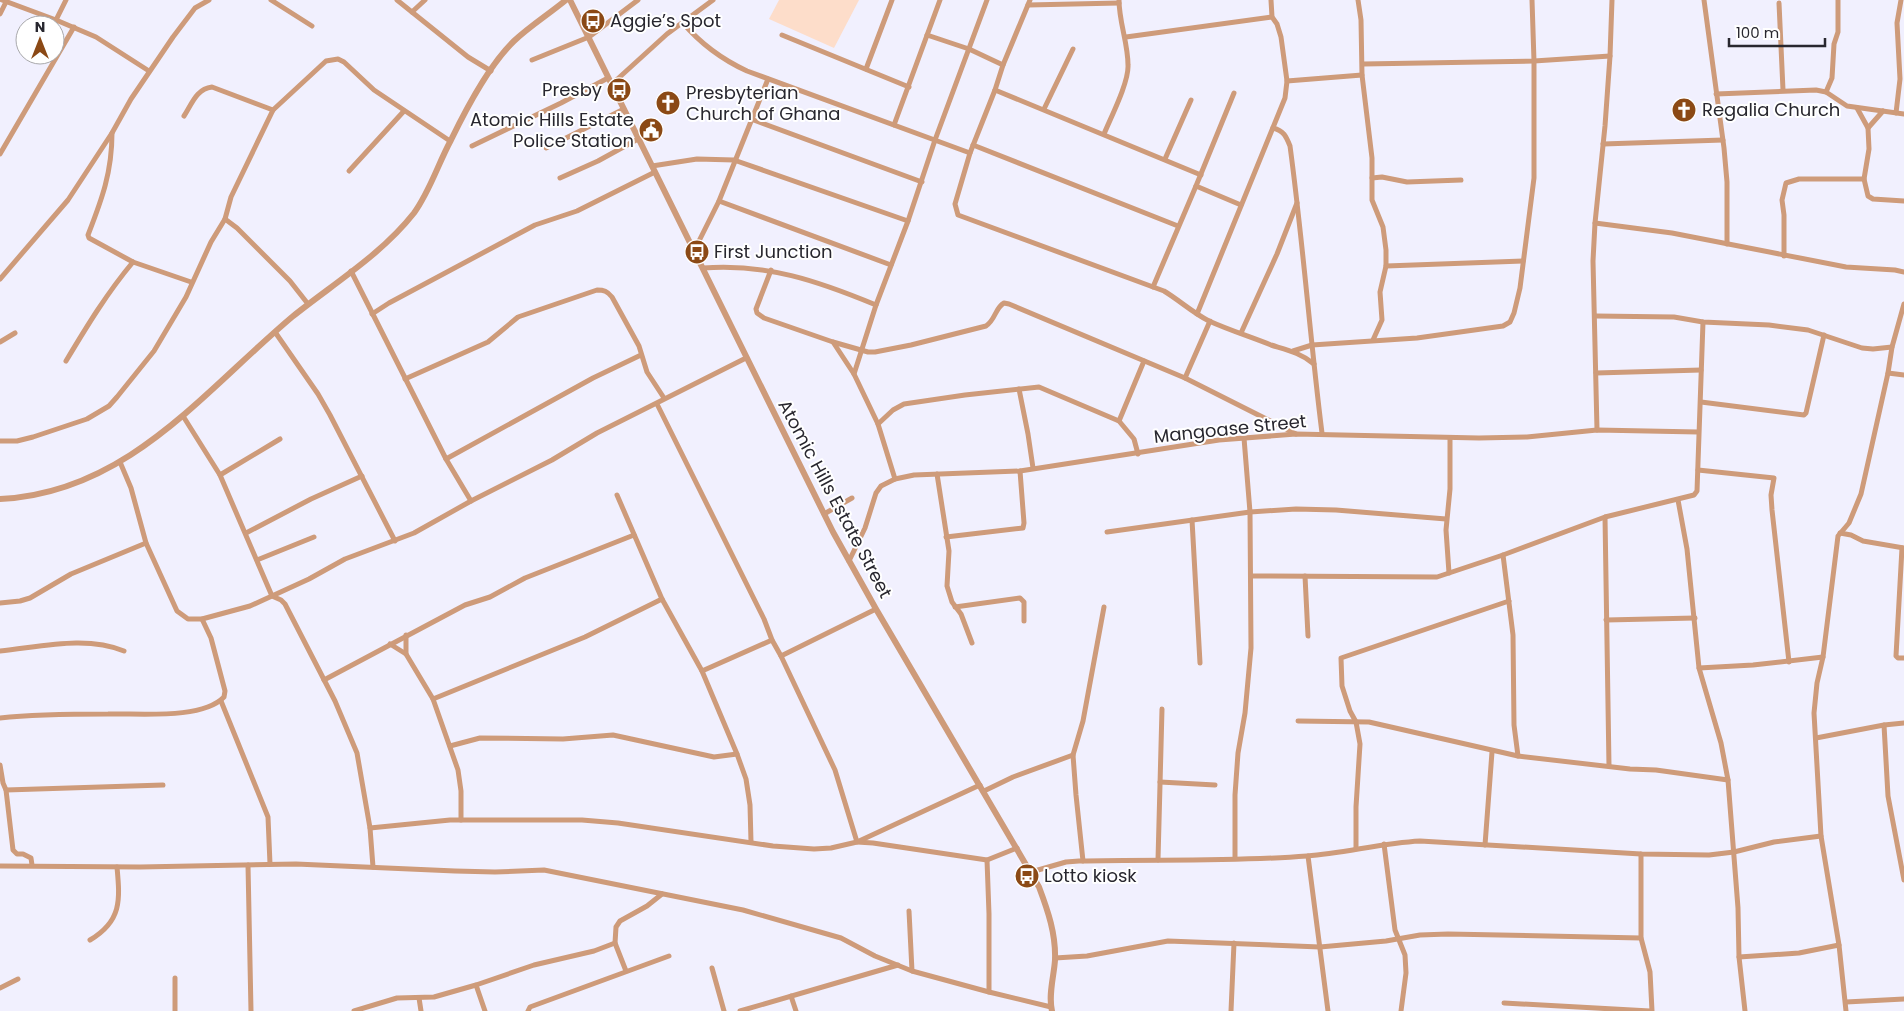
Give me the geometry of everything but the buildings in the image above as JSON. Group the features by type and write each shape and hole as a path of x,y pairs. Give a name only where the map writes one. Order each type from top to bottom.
{"street":[{"path":"58,15 66,0"},
{"path":"0,279 68,200 112,133 149,71 191,12 209,0"},
{"path":"271,0 312,26"},
{"path":"397,0 468,57 490,71"},
{"path":"412,12 425,0"},
{"path":"0,499 16,498 54,490 97,474 156,439 275,332 378,250 414,212 450,141 490,71 514,42 568,0"},
{"name":"Atomic Hills Estate Street","path":"568,0 624,109 824,514 876,609 1031,872 1050,915 1053,930 1055,958 1051,1009"},
{"path":"532,60 588,37 638,0"},
{"path":"472,146 610,81 667,34 713,0"},
{"path":"866,69 892,0"},
{"path":"894,125 940,0"},
{"path":"854,374 876,305 908,222 987,0"},
{"path":"1197,314 1285,98 1287,81 1281,37 1277,24 1272,17 1271,0"},
{"path":"1358,0 1361,20 1362,75 1369,130 1372,200 1383,227 1386,266 1380,292 1382,320 1373,340"},
{"path":"1293,351 1312,345 1418,338 1504,326 1510,322 1514,313 1523,262 1534,178 1532,0"},
{"path":"1597,430 1596,316 1593,261 1594,223 1603,144 1612,0"},
{"path":"1704,0 1727,182 1727,244"},
{"path":"1826,92 1832,78 1834,44 1838,32 1838,0"},
{"path":"1896,113 1900,79 1897,23 1901,0"},
{"path":"0,14 4,1 42,15"},
{"path":"1104,134 1127,76 1126,37 1119,2 1030,3 1003,65 970,153 955,204 958,215 1152,286 1180,300 1197,314 1210,321 1241,334 1293,351 1314,364"},
{"path":"1779,3 1783,90"},
{"path":"1126,37 1272,17"},
{"path":"683,23 697,39 727,62 768,79 970,153"},
{"path":"65,24 96,37 149,71"},
{"path":"0,154 74,28"},
{"path":"782,35 908,87"},
{"path":"928,35 1003,65"},
{"path":"1044,109 1073,49"},
{"path":"1363,64 1534,61 1610,56"},
{"path":"0,441 17,441 33,437 87,419 109,406 124,390 154,351 186,296 211,242 225,219 231,197 273,110 326,61 338,59 344,62 374,90 450,141"},
{"path":"1287,81 1362,75"},
{"path":"694,251 719,201 768,79"},
{"path":"184,116 197,94 205,88 212,87 273,110"},
{"path":"995,90 1200,175"},
{"path":"1716,94 1783,90 1826,92 1847,106 1904,114"},
{"path":"1152,286 1234,93"},
{"path":"1165,159 1191,100"},
{"path":"1857,108 1868,128 1869,149 1864,179 1868,196 1874,199 1904,201"},
{"path":"546,148 624,109"},
{"path":"349,170 404,111"},
{"path":"1868,128 1883,111"},
{"path":"751,119 922,182"},
{"path":"1273,128 1279,129 1286,135 1290,146 1298,201 1322,433"},
{"path":"112,133 106,187 88,235 92,240 132,262 191,282"},
{"path":"560,178 598,161 638,139"},
{"path":"1603,144 1723,140"},
{"path":"973,145 1178,226"},
{"path":"372,314 518,233 535,225 577,211 653,169 697,159 734,160 908,222"},
{"path":"1372,178 1382,177 1407,182 1461,180"},
{"path":"1784,256 1782,200 1786,183 1799,179 1864,179"},
{"path":"1196,186 1242,205"},
{"path":"719,201 891,265"},
{"path":"1241,334 1277,254 1298,201"},
{"path":"225,219 237,228 290,281 308,304"},
{"path":"1594,223 1672,233 1846,267 1904,272"},
{"path":"66,361 115,282 132,262"},
{"path":"1386,266 1523,262"},
{"path":"703,268 721,266 771,270 828,286 876,305"},
{"path":"771,270 756,309 757,313 764,318 833,342 875,352 911,345 986,326 994,319 1000,306 1004,303 1185,378 1296,434"},
{"path":"350,271 404,379 470,501"},
{"path":"404,379 496,338 518,317 597,290 608,292 612,297 639,346 647,372 664,398"},
{"path":"1846,1011 1839,946 1821,836 1816,783 1815,700 1823,657 1835,548 1838,536 1849,523 1860,494 1888,373 1892,347 1904,304"},
{"path":"1596,316 1674,317 1704,322 1769,325 1808,330 1862,348 1892,347"},
{"path":"1185,378 1210,321"},
{"path":"1251,576 1437,577 1605,517 1696,494 1704,322"},
{"path":"275,332 318,394 395,541"},
{"path":"0,342 15,333"},
{"path":"1701,402 1804,415 1824,335"},
{"path":"833,342 854,374 878,424 894,479 881,486 876,493 865,528 849,561"},
{"path":"446,459 593,378 641,355"},
{"path":"120,462 131,488 146,543 177,611 188,619 202,619 232,612 272,596 309,579 345,559 395,541 430,525 470,501 503,486 604,430 657,404 664,398 746,358"},
{"path":"1119,421 1144,361"},
{"path":"1596,374 1701,370"},
{"path":"1888,373 1904,376"},
{"path":"878,424 893,410 904,404 1040,388 1119,421 1134,439 1138,454"},
{"path":"1019,390 1033,468"},
{"path":"657,404 764,619 772,640 835,770 857,842"},
{"path":"183,416 220,474 272,596 285,604 324,680 357,753 370,828 373,867"},
{"name":"Mangoase Street","path":"894,479 914,475 1020,471 1219,440 1296,434 1322,433 1450,438 1527,437 1597,430 1698,432"},
{"path":"1235,858 1235,795 1251,648 1250,512 1244,438"},
{"path":"1449,573 1446,519 1450,490 1450,438"},
{"path":"220,474 280,439"},
{"path":"1698,470 1774,478 1771,495 1772,510 1789,662"},
{"path":"946,537 1023,528 1020,471"},
{"path":"937,474 949,551 947,586 952,602 961,614 972,643"},
{"path":"246,533 311,499 362,476"},
{"path":"616,495 662,599 702,672 737,754 746,780 750,805 751,842"},
{"path":"824,514 852,498"},
{"path":"1678,500 1687,549 1699,668 1721,743 1728,780 1734,852 1739,957 1745,1011"},
{"path":"1107,532 1250,512 1296,509 1336,510 1446,519"},
{"path":"1605,517 1609,766"},
{"path":"1192,520 1200,663"},
{"path":"1840,533 1851,535 1863,541 1903,548 1896,656 1904,658"},
{"path":"324,680 465,605 490,597 525,578 634,535"},
{"path":"257,560 314,537"},
{"path":"0,603 30,598 71,574 146,543"},
{"path":"1503,555 1513,635 1514,725 1518,756"},
{"path":"1305,576 1308,636"},
{"path":"955,607 1020,598 1024,602 1024,621"},
{"path":"434,699 585,637 662,599"},
{"path":"1356,848 1356,807 1360,744 1356,722 1350,711 1342,686 1341,658 1509,601"},
{"path":"1083,861 1073,755 1085,712 1104,608"},
{"path":"781,656 876,609"},
{"path":"1606,620 1695,618"},
{"path":"0,718 44,715 173,714 198,710 221,701 225,695 225,687 211,638 202,619"},
{"path":"406,635 406,654"},
{"path":"702,672 772,640"},
{"path":"0,652 82,643 104,644 124,650"},
{"path":"390,644 406,654 434,699 459,777 462,820"},
{"path":"1699,668 1789,662 1823,657"},
{"path":"221,701 268,817 270,864"},
{"path":"1158,860 1162,709"},
{"path":"1298,721 1370,722 1492,752 1728,780"},
{"path":"1816,738 1904,723"},
{"path":"1884,725 1888,796 1904,880"},
{"path":"450,746 480,738 563,739 613,736 714,757 737,754"},
{"path":"1485,845 1492,752"},
{"path":"370,828 462,820 532,819 609,822 751,842 814,849 832,848 857,842 982,788 1073,755"},
{"path":"0,765 1,779 6,790 13,850 17,854 23,854 31,858 32,865"},
{"path":"1160,782 1215,785"},
{"path":"6,790 163,785"},
{"path":"1031,872 1066,862 1308,856 1384,844 1420,841 1641,854 1709,854 1734,852 1774,842 1821,836"},
{"path":"857,842 987,860 1017,848"},
{"path":"1384,844 1395,930 1400,938 1405,955 1406,973 1401,1011"},
{"path":"1504,1004 1651,1011 1650,972 1641,938 1641,854"},
{"path":"1308,856 1328,1011"},
{"path":"987,860 989,992"},
{"path":"0,866 117,867 270,864 495,872 544,870 743,910 840,938 874,956 912,971 1051,1009"},
{"path":"248,865 251,1011"},
{"path":"90,940 108,927 117,911 119,888 117,867"},
{"path":"626,971 615,943 614,933 620,921 647,906 662,894"},
{"path":"908,911 912,971"},
{"path":"1055,958 1087,956 1168,941 1320,946 1448,934 1641,938"},
{"path":"354,1011 397,998 434,997 476,985 534,964 594,951 615,943"},
{"path":"1231,1011 1234,943"},
{"path":"1739,957 1799,953 1839,946"},
{"path":"528,1011 530,1007 669,956"},
{"path":"740,1011 898,965"},
{"path":"712,968 724,1011"},
{"path":"175,978 175,1011"},
{"path":"0,988 18,979"},
{"path":"476,985 485,1011"},
{"path":"791,996 796,1011"},
{"path":"419,998 421,1011"},
{"path":"1846,1002 1904,999"}],"shaded area":[{"path":"779,0 859,0 834,48 769,19"}],"place":[{"name":"Aggie’s Spot","path":"593,21"},
{"name":"Presby","path":"619,90"},
{"name":"Presbyterian Church of Ghana","path":"668,103"},
{"name":"Regalia Church","path":"1684,110"},
{"name":"Atomic Hills Estate Police Station","path":"651,130"},
{"name":"First Junction","path":"697,252"},
{"name":"Lotto kiosk","path":"1027,876"}]}
